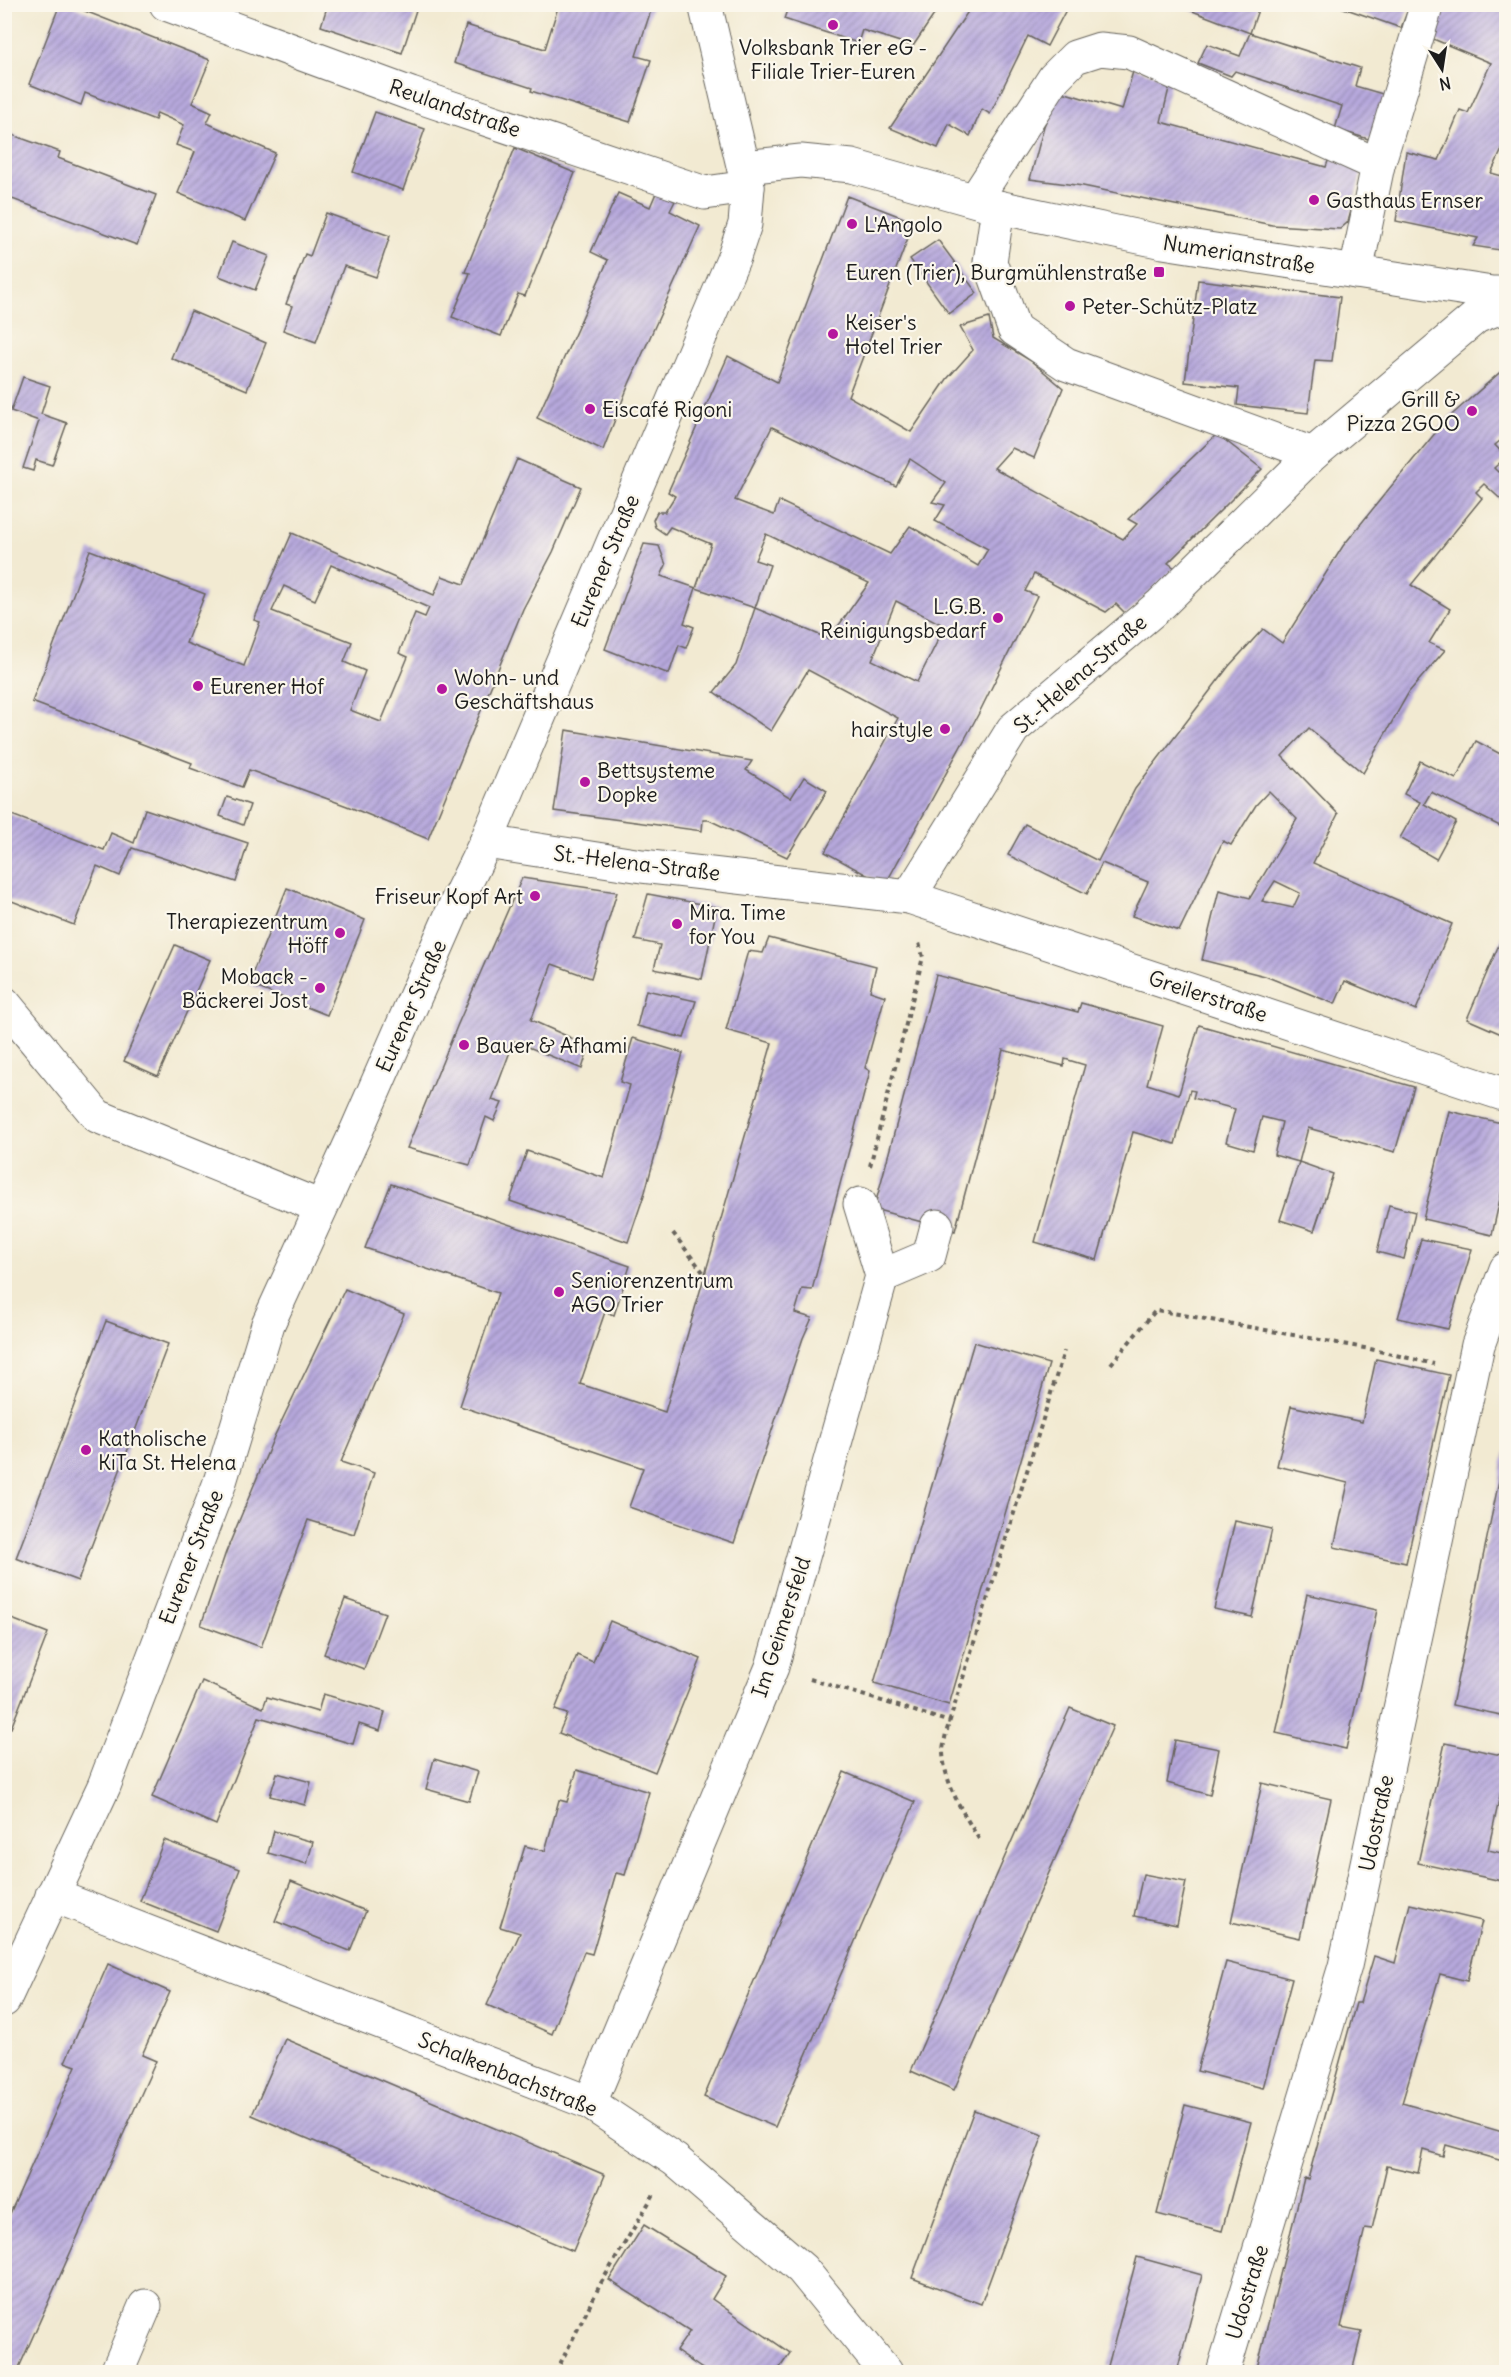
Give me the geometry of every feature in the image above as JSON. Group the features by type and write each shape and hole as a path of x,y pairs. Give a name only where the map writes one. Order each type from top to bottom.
{"street":[{"name":"Reulandstraße","path":"166,4 411,94 705,193 746,177"},
{"name":"Eurener Straße","path":"4,2000 108,1774 219,1485 268,1324 458,899 486,842 746,224 746,177 705,4"},
{"path":"1356,272 1378,165 1427,4"},
{"path":"1313,454 1066,364 1014,329 990,262 987,203 1054,78 1076,57 1100,49 1129,52 1378,165"},
{"name":"Numerianstraße","path":"746,177 801,161 852,166 987,203 1163,242 1492,293 1506,292"},
{"name":"St.-Helena-Straße","path":"486,842 642,866 909,897 1012,729 1161,604 1313,454 1476,317 1506,305"},
{"name":"Greilerstraße","path":"909,897 1506,1095"},
{"path":"4,1003 97,1116 321,1207"},
{"path":"860,1204 882,1276 928,1256 937,1226"},
{"name":"Udostraße","path":"1223,2373 1345,1966 1478,1344 1506,1269"},
{"name":"Im Geimersfeld","path":"590,2103 772,1667 882,1276"},
{"name":"Schalkenbachstraße","path":"52,1895 590,2103 675,2160 802,2269 886,2373"},
{"path":"117,2373 145,2306"}],"path":[{"path":"860,1204 923,957 909,897"},
{"path":"673,1233 706,1276"},
{"path":"1111,1364 1156,1310 1370,1349 1472,1373"},
{"path":"979,1839 960,1808 949,1780 943,1751 1064,1351"},
{"path":"772,1667 950,1722"},
{"path":"556,2373 601,2283 675,2160"}],"building":[{"path":"60,4 67,4 210,60 192,103 212,112 207,123 275,153 245,221 178,193 195,152 176,145 184,125 157,113 155,120 85,93 81,105 29,84"},
{"path":"328,4 418,4 402,53 321,26"},
{"path":"559,4 653,4 636,56 651,60 630,122 531,91 532,88 454,63 466,25 545,49"},
{"path":"789,4 926,4 938,9 913,46 862,30 858,43 784,19"},
{"path":"973,4 1069,4 1047,46 1028,36 990,114 982,109 970,136 949,124 938,148 890,128"},
{"path":"1174,4 1260,4 1250,33"},
{"path":"1332,4 1410,4 1401,28"},
{"path":"1437,4 1506,4 1506,141 1491,173 1506,177 1506,251 1473,246 1478,238 1396,221 1406,152 1439,160 1460,110 1468,113 1491,63 1426,36"},
{"path":"1250,33 1360,68 1355,86 1386,95 1372,140 1335,129 1342,106 1235,71 1231,76 1198,63 1207,44 1240,56"},
{"path":"1134,68 1171,80 1161,122 1326,167 1329,158 1362,171 1348,222 1340,229 1272,225 1083,186 1030,179 1044,126 1059,91 1122,110"},
{"path":"375,112 425,129 403,190 353,172"},
{"path":"4,132 60,152 58,158 156,195 137,245 4,196"},
{"path":"515,148 575,173 525,296 518,294 501,336 452,317 470,273 465,272"},
{"path":"618,193 650,207 656,193 675,201 670,211 700,226 629,384 603,450 537,418 608,260 591,252"},
{"path":"847,196 914,222 848,396 911,432 947,379 973,350 960,327 989,318 993,338 1031,361 1063,388 1034,458 1012,448 994,468 1123,539 1137,524 1128,519 1217,434 1262,469 1168,563 1175,568 1126,614 1116,604 1106,612 1034,574 1025,591 1037,596 979,713 885,885 825,852 898,718 808,670 771,731 714,692 736,665 755,608 696,588 711,544 670,527 665,534 655,527 653,520 657,512 665,512 675,496 668,492 728,356 777,382","holes":["772,427 896,486 910,459 946,483 932,502 945,505 935,521 988,549 978,566 910,526 890,554 779,501 774,515 735,500","766,534 869,583 829,639 755,608 770,565 755,560","896,601 945,626 917,682 872,660"]},
{"path":"326,213 390,236 376,277 344,266 316,342 283,330 292,306 286,304 305,254 310,256"},
{"path":"938,240 977,293 949,314 910,259"},
{"path":"232,242 269,256 255,290 219,276"},
{"path":"1198,280 1340,297 1332,361 1315,360 1308,413 1237,405 1239,388 1185,382"},
{"path":"191,311 266,343 247,390 171,358"},
{"path":"1506,367 1506,436 1495,445 1506,457 1494,468 1498,472 1506,465 1506,504 1484,484 1476,492 1482,498 1411,585 1450,609 1429,643 1445,650 1409,692 1363,773 1309,728 1282,756 1338,814 1313,863 1452,924 1416,1010 1345,981 1335,1004 1265,976 1202,960 1219,890 1250,898 1297,819 1269,791 1256,805 1231,845 1223,841 1179,931 1132,916 1148,882 1102,863 1087,894 1008,855 1025,824 1098,861 1135,789 1229,666 1263,629 1282,643 1343,546 1446,420","holes":["1275,881 1300,893 1293,908 1262,901"]},
{"path":"23,377 50,386 41,414 67,423 52,465 36,460 33,471 23,468 39,421 11,411"},
{"path":"517,459 581,487 553,552 523,609 428,839 249,770 242,787 190,768 192,763 32,702 90,550 205,594 186,643 244,666 260,622 254,620 292,533 434,595 442,576 464,584","holes":["331,565 429,608 425,617 415,613 399,653 408,657 381,722 350,710 365,671 344,662 352,642 272,611 284,586 315,600"]},
{"path":"644,544 659,546 666,565 661,576 696,588 684,623 694,627 686,648 679,645 669,674 605,649"},
{"path":"566,730 752,761 746,770 791,798 804,777 827,791 787,857 709,820 703,820 702,831 554,811"},
{"path":"1476,741 1506,757 1506,829 1431,792 1424,804 1456,822 1436,859 1400,838 1420,802 1404,794 1420,761 1456,779"},
{"path":"227,797 250,805 243,825 220,816"},
{"path":"145,809 248,843 236,882 132,848 120,876 97,866 74,925 4,898 4,812 104,850 111,833 134,843"},
{"path":"522,878 617,892 591,978 552,964 531,1020 589,1046 582,1069 514,1041 492,1100 502,1103 494,1121 486,1117 470,1165 407,1148 458,1024"},
{"path":"287,888 365,920 327,1015 248,984"},
{"name":"Mira. Time for You","path":"648,894 717,907 702,979 654,969 660,945 635,940"},
{"path":"1504,933 1506,934 1506,1036 1467,1019"},
{"name":"Seniorenzentrum AGO Trier","path":"769,938 876,966 870,991 885,996 865,1068 870,1071 812,1290 802,1289 795,1313 812,1318 803,1338 734,1543 629,1507 643,1468 460,1406 498,1293 365,1248 391,1184 630,1266 614,1315 605,1312 580,1384 665,1412 772,1043 726,1030 748,951 763,953"},
{"path":"175,945 210,960 158,1076 124,1061"},
{"path":"936,975 1078,1012 1081,1003 1163,1026 1147,1084 1179,1094 1199,1025 1414,1087 1395,1152 1308,1128 1299,1162 1274,1155 1282,1122 1262,1117 1253,1150 1226,1142 1235,1109 1193,1098 1195,1091 1190,1090 1175,1144 1133,1132 1097,1260 1035,1242 1085,1065 1065,1059 1064,1066 1003,1050 955,1231 874,1209"},
{"path":"646,990 696,1001 684,1038 637,1026"},
{"path":"633,1038 683,1053 645,1192 628,1242 510,1201 527,1151 604,1178 630,1085 620,1082"},
{"path":"1449,1111 1506,1124 1506,1172 1492,1235 1423,1219"},
{"path":"1299,1162 1333,1174 1314,1231 1280,1220"},
{"path":"1389,1205 1415,1212 1404,1259 1377,1252"},
{"path":"1421,1239 1472,1249 1448,1329 1398,1318"},
{"path":"345,1289 404,1314 341,1462 374,1473 354,1534 308,1520 261,1647 201,1625 226,1552 274,1437"},
{"path":"106,1321 168,1344 78,1581 16,1558"},
{"path":"974,1342 1049,1364 949,1705 874,1683"},
{"path":"1376,1359 1449,1375 1406,1563 1334,1547 1348,1483 1277,1466 1291,1406 1362,1422"},
{"path":"1506,1452 1506,1716 1452,1705"},
{"path":"1235,1521 1272,1529 1252,1617 1214,1609"},
{"path":"1307,1594 1377,1610 1346,1749 1276,1733"},
{"path":"345,1599 385,1613 364,1669 324,1654"},
{"path":"4,1616 48,1633 11,1728 4,1726"},
{"path":"610,1621 701,1659 655,1772 559,1733 567,1714 555,1710 577,1655 593,1662"},
{"path":"202,1681 263,1708 267,1697 318,1712 323,1694 385,1712 380,1731 359,1724 353,1744 259,1717 216,1825 152,1797"},
{"path":"1070,1708 1113,1726 954,2090 911,2071"},
{"path":"1175,1740 1219,1749 1210,1795 1167,1783"},
{"path":"1445,1743 1506,1756 1506,1768 1488,1850 1506,1854 1502,1881 1418,1863"},
{"path":"434,1759 478,1772 469,1801 426,1789"},
{"path":"577,1770 649,1792 625,1875 616,1873 592,1954 584,1952 552,2034 487,2005 520,1933 500,1927 525,1846 545,1851 559,1800 567,1802"},
{"path":"844,1772 915,1802 775,2127 704,2097"},
{"path":"277,1773 311,1782 305,1805 270,1796"},
{"path":"1262,1783 1331,1799 1300,1938 1231,1922"},
{"path":"274,1831 313,1842 307,1864 268,1853"},
{"path":"164,1840 240,1869 216,1931 140,1901"},
{"path":"1143,1874 1186,1882 1177,1925 1134,1916"},
{"path":"291,1881 366,1911 350,1951 275,1921"},
{"path":"1410,1904 1482,1921 1467,1981 1440,1974 1402,2103 1506,2133 1506,2162 1446,2145 1443,2156 1423,2150 1418,2173 1387,2166 1372,2229 1365,2228 1341,2327 1362,2331 1352,2372 1256,2372 1304,2178 1308,2179 1356,2003 1360,2003 1374,1956 1395,1963"},
{"path":"1226,1962 1292,1979 1263,2088 1197,2071"},
{"path":"108,1964 170,1992 142,2055 156,2061 17,2372 4,2372 4,2227 76,2066 65,2062"},
{"path":"285,2039 605,2175 573,2251 252,2115"},
{"path":"1185,2105 1251,2122 1222,2231 1157,2214"},
{"path":"974,2110 1043,2135 981,2304 912,2278"},
{"path":"644,2225 726,2276 712,2299 790,2353 777,2372 707,2372 676,2351 690,2331 609,2280"},
{"path":"1137,2257 1202,2275 1177,2372 1132,2372 1108,2366"}],"place":[{"name":"Volksbank Trier eG - Filiale Trier-Euren","path":"833,25"},
{"name":"Gasthaus Ernser","path":"1314,200"},
{"name":"L'Angolo","path":"852,224"},
{"name":"Euren (Trier), Burgmühlenstraße","path":"1159,272"},
{"name":"Peter-Schütz-Platz","path":"1070,306"},
{"name":"Keiser's Hotel Trier","path":"833,334"},
{"name":"Eiscafé Rigoni","path":"590,409"},
{"name":"Grill & Pizza 2GOO","path":"1472,411"},
{"name":"L.G.B. Reinigungsbedarf","path":"998,618"},
{"name":"Eurener Hof","path":"198,686"},
{"name":"Wohn- und Geschäftshaus","path":"442,689"},
{"name":"hairstyle","path":"945,729"},
{"name":"Bettsysteme Dopke","path":"585,782"},
{"name":"Friseur Kopf Art","path":"535,896"},
{"name":"Mira. Time for You","path":"677,924"},
{"name":"Therapiezentrum Höff","path":"340,933"},
{"name":"Moback - Bäckerei Jost","path":"320,988"},
{"name":"Bauer & Afhami","path":"464,1045"},
{"name":"Seniorenzentrum AGO Trier","path":"559,1292"},
{"name":"Katholische KiTa St. Helena","path":"86,1450"}]}
